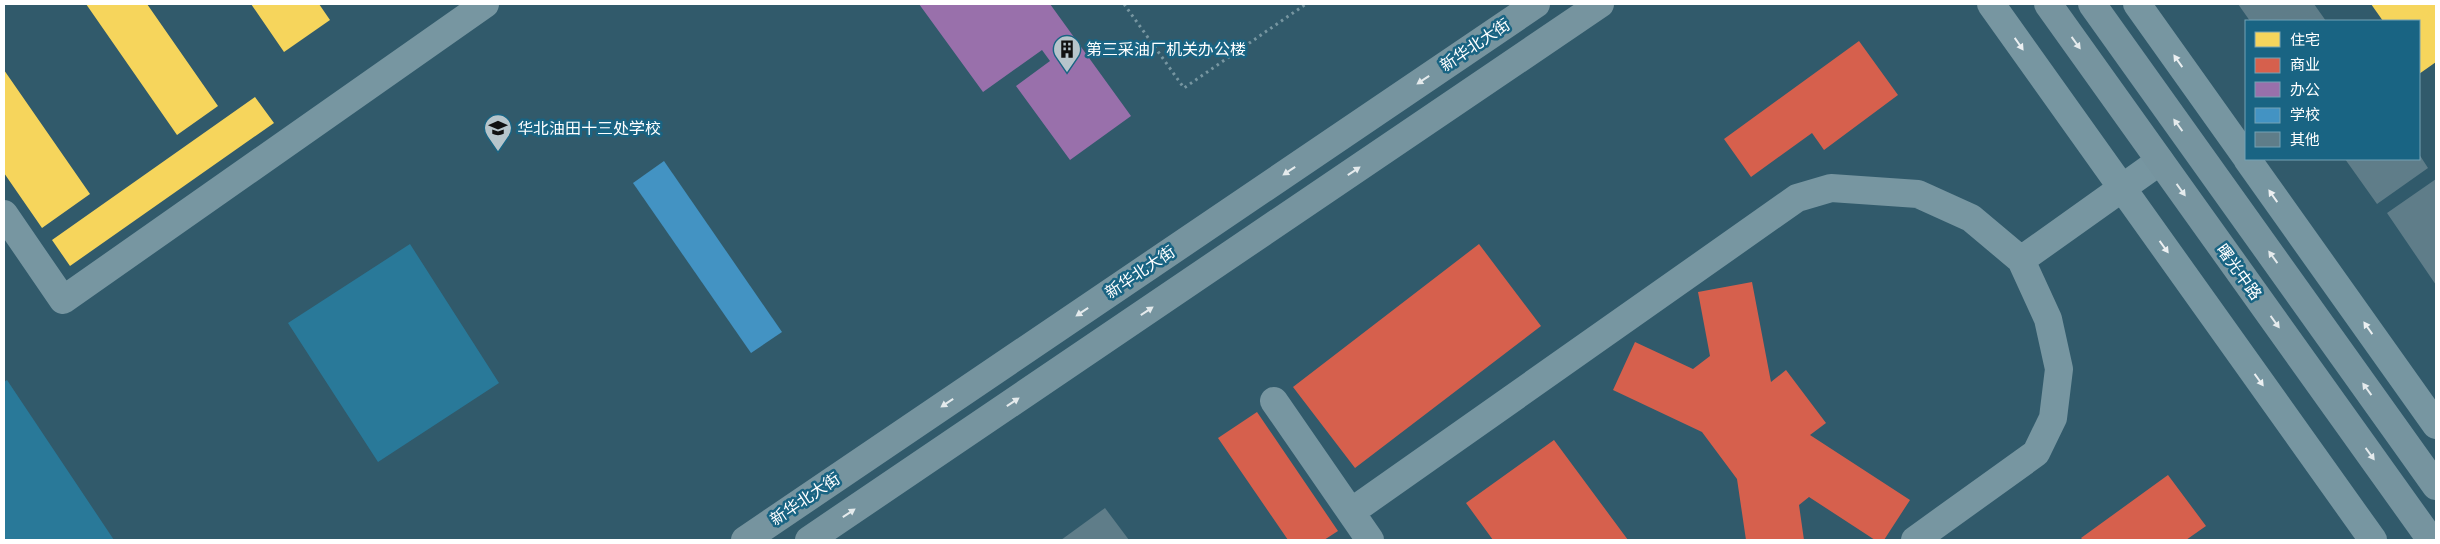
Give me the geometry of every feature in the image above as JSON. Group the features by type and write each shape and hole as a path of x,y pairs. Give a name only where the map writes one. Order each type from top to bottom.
{"main road":[{"name":"新华北大街","path":"744,540 1536,4"},
{"path":"809,540 1600,4"},
{"name":"曙光中路","path":"2048,4 2431,540"},
{"path":"2092,4 2436,486"}],"street":[{"path":"4,214 63,300 485,4"},
{"path":"1991,4 2122,188 2363,537"},
{"path":"2137,4 2245,155"},
{"path":"2248,160 2436,425"},
{"path":"2021,260 2160,161"},
{"path":"1351,512 1797,198 1832,188 1918,194 1971,218 2021,260 2048,319 2059,369 2053,418 2036,453 1915,540"},
{"path":"1274,401 1370,540"}],"path":[{"path":"1124,4 1184,88 1306,4"}],"shaded area":[{"path":"410,244 499,383 378,462 288,323"},
{"path":"7,380 114,540 4,540 4,382"}],"building: 住宅":[{"path":"86,4 147,4 218,106 177,135"},
{"path":"251,4 319,4 330,20 284,52"},
{"path":"2371,4 2436,4 2436,62 2420,73 2420,20 2382,20"},
{"path":"4,70 90,194 42,228 4,173"},
{"path":"255,97 274,123 70,266 52,240"}],"building: 商业":[{"path":"1859,41 1898,95 1824,150 1812,133 1751,177 1724,139"},
{"path":"1479,244 1541,326 1355,468 1293,387"},
{"path":"1752,282 1771,382 1786,370 1826,423 1810,435 1910,500 1884,540 1875,540 1809,497 1799,505 1804,540 1746,540 1737,479 1702,432 1613,390 1635,342 1693,369 1710,356 1698,292"},
{"path":"1257,412 1338,531 1324,540 1288,540 1218,438"},
{"path":"1554,440 1628,540 1493,540 1466,503"},
{"path":"2168,475 2206,526 2186,540 2083,540 2081,538"}],"building: 办公":[{"name":"第三采油厂机关办公楼","path":"919,4 1050,4 1131,116 1070,160 1016,86 1050,61 1042,50 983,92"}],"building: 学校":[{"path":"664,161 782,332 751,353 633,183"}],"building: 其他":[{"path":"2238,4 2314,4 2325,20 2249,20"},
{"path":"2420,156 2428,168 2377,204 2346,160 2420,160"},
{"path":"2436,179 2436,285 2387,213"},
{"path":"1105,508 1129,540 1061,540"}],"place":[{"name":"第三采油厂机关办公楼","path":"1067,73"},
{"name":"华北油田十三处学校","path":"498,152"}]}
